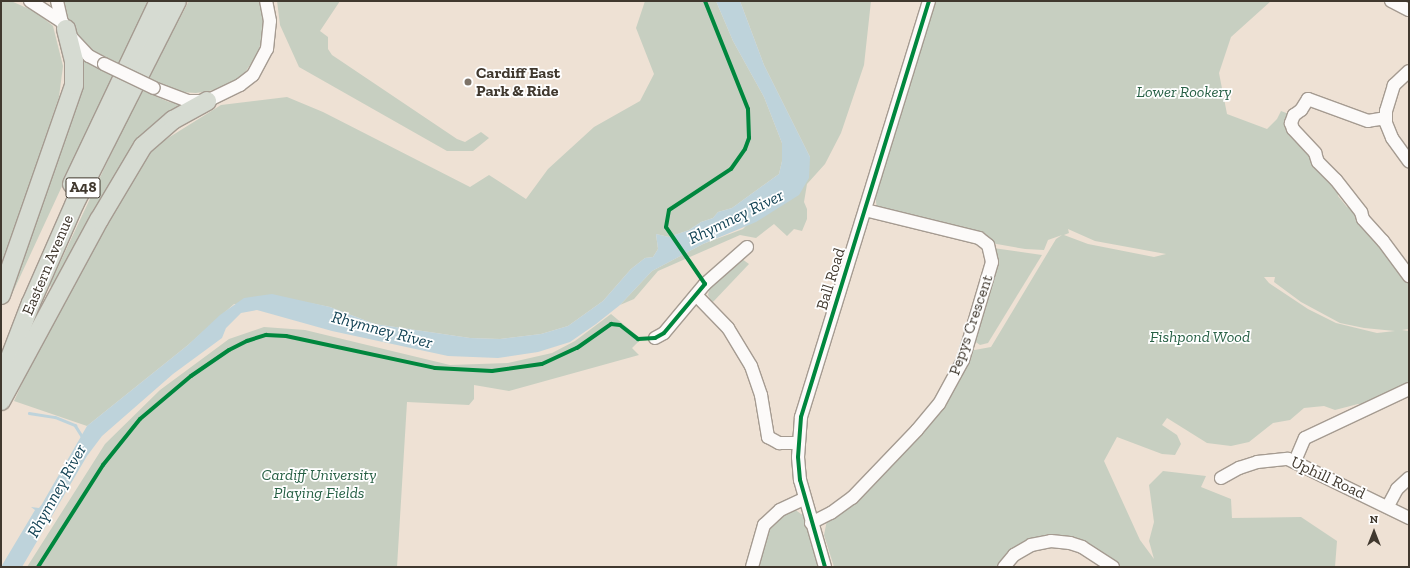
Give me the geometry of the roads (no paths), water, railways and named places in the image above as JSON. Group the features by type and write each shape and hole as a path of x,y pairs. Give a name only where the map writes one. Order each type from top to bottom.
{"highway":[{"name":"Eastern Avenue","path":"1,348 65,198 159,1"},
{"name":"Eastern Avenue","path":"1,381 31,303 75,204 177,1"},
{"path":"1,295 74,85 74,61 64,26"},
{"path":"1,401 99,220 142,146 173,120 207,101"}],"street":[{"path":"30,1 64,26 84,51 104,64 154,88 188,101 207,101 237,87 253,75 268,49 270,21 266,1"},
{"path":"57,1 64,26"},
{"name":"Ball Road","path":"825,567 804,499 799,469 799,443 804,406 929,1"},
{"path":"1391,1 1409,10"},
{"path":"1409,71 1390,93 1386,118 1392,138 1409,162"},
{"path":"1386,118 1368,121 1308,99 1301,110 1294,115 1291,123 1293,129 1315,152 1318,162 1336,180 1361,212 1363,220 1383,241 1409,276"},
{"name":"Pepys Crescent","path":"811,523 831,514 852,498 939,404 960,367 992,262 988,245 979,238 865,210"},
{"path":"655,338 664,333 705,284 747,247"},
{"path":"696,295 728,328 751,366 761,395 768,437 779,443 799,443"},
{"path":"1295,461 1305,438 1409,389"},
{"name":"Uphill Road","path":"1221,478 1239,468 1257,462 1280,458 1295,461 1388,506 1409,518"},
{"path":"1388,506 1397,489 1409,478"},
{"path":"752,567 764,525 780,510 804,499"},
{"path":"1004,567 1014,556 1031,545 1051,541 1070,543 1082,547 1113,567"}],"water":[{"name":"Rhymney River","path":"716,1 740,1 764,65 810,157 809,178 799,195 756,222 703,244 652,271 620,305 596,324 570,342 538,352 498,358 448,356 332,331 257,310 241,313 226,328 222,338 173,374 102,436 87,456 22,567 1,567 35,510 31,507 39,508 42,504 87,426 188,345 220,315 244,298 272,294 330,307 375,324 470,338 500,339 541,334 568,326 603,301 631,269 645,258 653,257 658,249 656,234 669,237 689,230 701,222 713,218 718,212 732,208 779,174 782,161 782,143 764,97 733,41"}],"waterway":[{"name":"Rhymney River","path":"29,413 55,417 75,425 83,438"}],"place":[{"name":"Cardiff East Park & Ride","path":"468,82"}],"park label":[{"name":"Lower Rookery","path":"1184,92"},
{"name":"Fishpond Wood","path":"1200,337"},
{"name":"Cardiff University Playing Fields","path":"319,484"}]}
